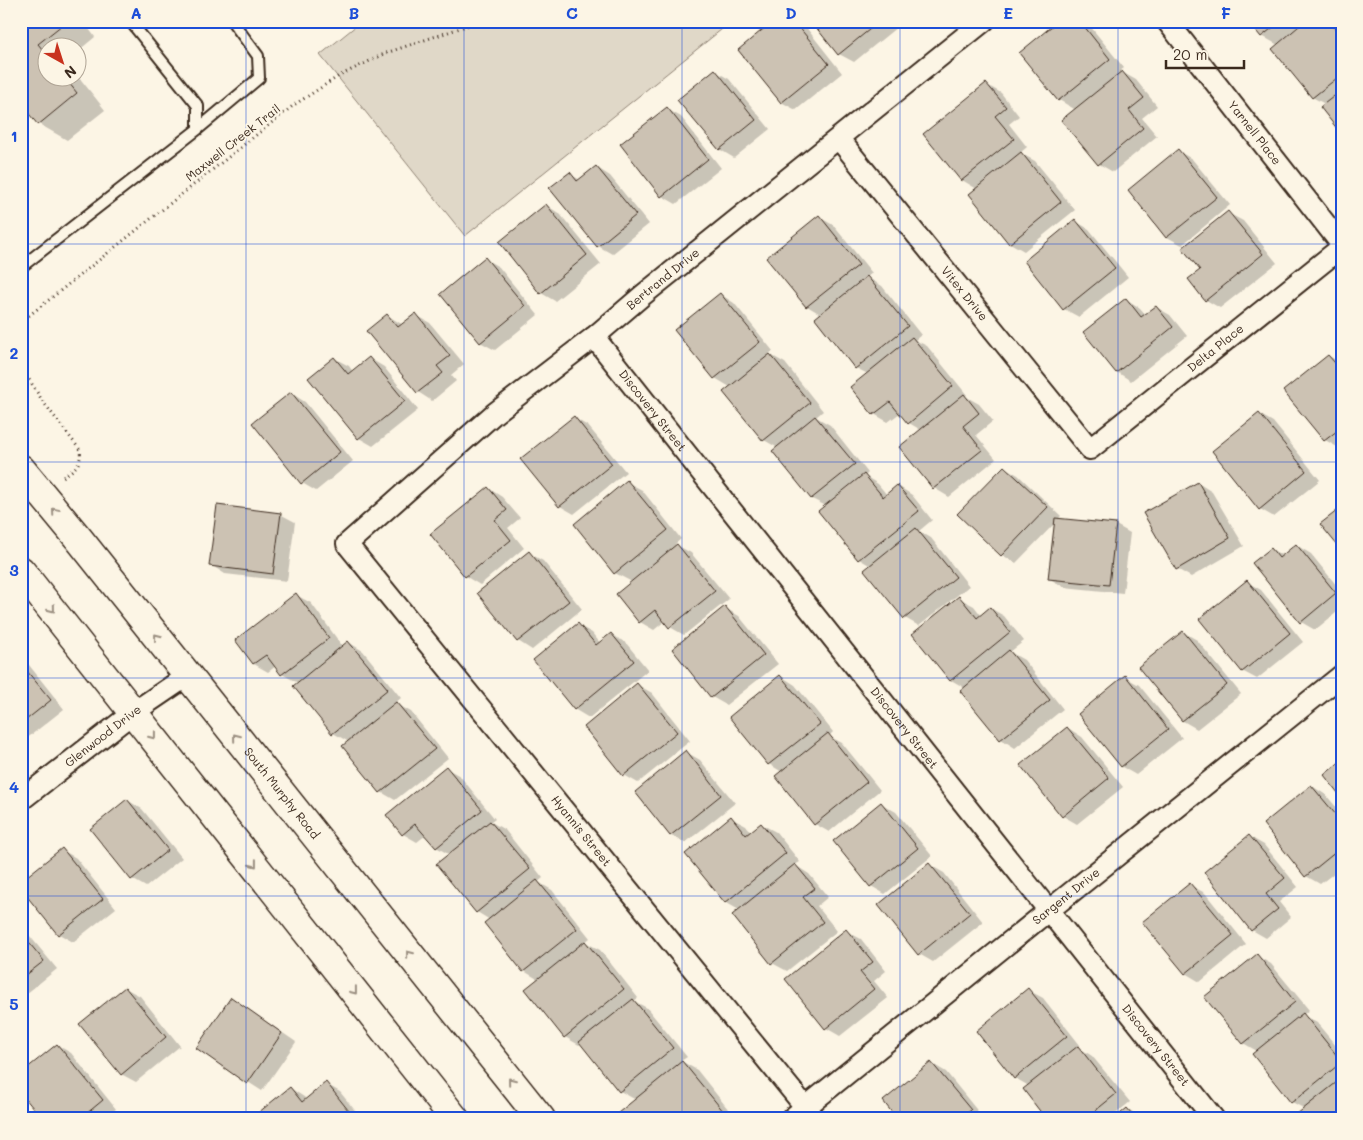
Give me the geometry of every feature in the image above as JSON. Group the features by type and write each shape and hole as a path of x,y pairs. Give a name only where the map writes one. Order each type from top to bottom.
{"main road":[{"name":"South Murphy Road","path":"21,468 541,1119"},
{"path":"21,571 455,1119"}],"street":[{"name":"Bertrand Drive","path":"347,544 495,413 594,337 643,295 984,21"},
{"name":"Yarnell Place","path":"1167,21 1342,246"},
{"name":"Vitex Drive","path":"839,139 1090,449"},
{"name":"Delta Place","path":"1090,449 1342,246"},
{"name":"Discovery Street","path":"594,337 1214,1119"},
{"name":"Hyannis Street","path":"347,544 804,1115"},
{"name":"Sargent Drive","path":"804,1115 1048,910 1342,675"},
{"name":"Glenwood Drive","path":"21,800 134,712 187,676"}],"lane":[{"path":"130,21 198,106 198,129"},
{"path":"21,267 198,129 259,78 258,56 232,21"}],"path":[{"name":"Maxwell Creek Trail","path":"21,322 302,100 339,76 386,53 481,21"},
{"path":"21,367 44,403 80,450 81,458 76,468 41,494"}],"shaded area":[{"path":"362,21 732,21 465,236 320,55"}],"building":[{"path":"21,21 67,21 46,38 38,38 38,88 73,88 77,93 38,125 21,104"},
{"path":"773,21 794,21 829,64 781,103 738,50"},
{"path":"811,21 880,21 838,55"},
{"path":"1058,21 1080,21 1110,59 1058,101 1019,53"},
{"path":"1248,21 1281,21 1261,37"},
{"path":"1305,21 1329,21 1342,37 1342,74 1312,98 1272,49"},
{"path":"715,69 756,120 719,150 677,100"},
{"path":"1122,71 1144,98 1129,110 1143,128 1098,165 1061,120"},
{"path":"986,83 1006,107 995,116 1014,139 961,181 923,134"},
{"path":"1342,90 1342,135 1320,107"},
{"path":"667,107 708,159 661,197 620,144"},
{"path":"1178,149 1217,197 1166,238 1128,190"},
{"path":"1021,152 1061,202 1009,244 969,194"},
{"path":"596,166 636,215 597,247 549,188 570,172 577,181"},
{"path":"546,204 587,255 540,294 499,242"},
{"path":"1228,211 1263,254 1205,301 1188,279 1200,270 1182,248"},
{"path":"819,215 859,265 806,307 766,258"},
{"path":"1075,219 1115,268 1063,310 1024,261"},
{"path":"485,257 525,306 480,343 440,294"},
{"path":"867,276 908,326 855,369 815,318"},
{"path":"720,293 760,342 714,379 674,330"},
{"path":"1126,298 1141,317 1156,306 1173,327 1116,373 1083,332"},
{"path":"416,313 450,356 437,366 443,373 417,393 366,331 387,314 398,327"},
{"path":"912,337 953,386 908,424 890,402 873,415 850,387"},
{"path":"770,354 810,403 763,441 723,392"},
{"path":"1328,355 1342,371 1342,427 1324,441 1283,391"},
{"path":"334,357 348,374 369,357 405,401 358,439 308,378"},
{"path":"291,392 340,452 301,484 252,423"},
{"path":"964,394 979,413 963,426 982,450 933,489 899,447"},
{"path":"1259,413 1306,471 1259,510 1212,451"},
{"path":"574,416 612,464 559,507 520,459"},
{"path":"815,416 855,464 811,499 772,451"},
{"path":"1004,466 1048,507 1001,556 957,514"},
{"path":"864,474 883,497 897,485 919,511 858,560 818,511"},
{"path":"627,480 668,530 614,574 574,524"},
{"path":"1198,482 1230,538 1176,570 1143,513"},
{"path":"488,487 507,510 495,520 511,540 465,577 430,534"},
{"path":"217,505 281,513 273,574 209,566"},
{"path":"1342,507 1342,551 1320,524"},
{"path":"1055,518 1116,524 1109,585 1048,579"},
{"path":"916,528 956,577 904,619 864,570"},
{"path":"677,544 715,591 669,628 655,610 639,623 616,594"},
{"path":"1296,544 1336,593 1300,623 1252,563 1271,548 1279,558"},
{"path":"529,551 569,601 517,642 477,593"},
{"path":"1247,580 1290,633 1242,672 1199,619"},
{"path":"296,593 329,638 281,675 266,655 253,664 235,640"},
{"path":"959,596 977,618 990,607 1010,632 950,681 912,634"},
{"path":"725,606 764,655 711,698 672,649"},
{"path":"578,623 596,645 611,633 634,661 574,710 533,660"},
{"path":"1183,631 1227,685 1182,721 1138,667"},
{"path":"348,641 388,689 332,734 293,686"},
{"path":"1009,650 1050,700 1000,740 960,691"},
{"path":"21,664 51,700 21,724"},
{"path":"780,675 820,724 768,765 729,717"},
{"path":"1125,675 1168,729 1121,767 1078,714"},
{"path":"637,683 677,732 623,776 584,727"},
{"path":"396,702 435,749 380,793 342,746"},
{"path":"1067,727 1109,778 1062,817 1020,765"},
{"path":"828,733 867,782 814,825 775,776"},
{"path":"686,750 721,795 670,836 635,792"},
{"path":"1342,760 1342,798 1324,775"},
{"path":"446,766 482,810 436,848 415,824 402,835 386,815"},
{"path":"1311,785 1342,822 1342,847 1305,877 1263,824"},
{"path":"127,799 168,850 131,880 90,829"},
{"path":"881,802 918,848 870,887 833,841"},
{"path":"731,816 746,835 761,823 786,853 725,903 685,854"},
{"path":"490,821 530,869 476,913 436,864"},
{"path":"1249,835 1285,878 1266,894 1278,909 1251,931 1204,872"},
{"path":"62,848 103,899 58,935 21,889 21,881"},
{"path":"929,863 970,913 918,955 878,905"},
{"path":"795,864 815,888 803,897 823,922 771,964 732,915"},
{"path":"537,880 577,929 523,972 484,923"},
{"path":"1190,883 1233,935 1185,974 1142,922"},
{"path":"846,929 873,962 860,972 874,989 825,1029 785,979"},
{"path":"21,933 44,961 21,979"},
{"path":"585,941 624,989 564,1038 525,989"},
{"path":"1257,954 1295,1002 1243,1044 1204,997"},
{"path":"125,987 166,1037 121,1075 79,1024"},
{"path":"1028,988 1067,1036 1014,1079 976,1031"},
{"path":"231,997 282,1033 247,1084 196,1048"},
{"path":"633,999 673,1048 619,1092 579,1042"},
{"path":"1303,1013 1342,1062 1291,1103 1252,1054"},
{"path":"57,1044 103,1100 80,1119 42,1119 21,1093 21,1073"},
{"path":"1078,1046 1116,1094 1085,1119 1046,1119 1023,1089"},
{"path":"682,1061 724,1112 716,1119 622,1119 618,1113"},
{"path":"931,1062 971,1110 960,1119 897,1119 883,1101"},
{"path":"1342,1078 1342,1119 1300,1119 1297,1114"},
{"path":"326,1082 352,1115 347,1119 254,1119 253,1117 290,1087 302,1102"},
{"path":"1127,1108 1136,1119 1114,1119"}]}
